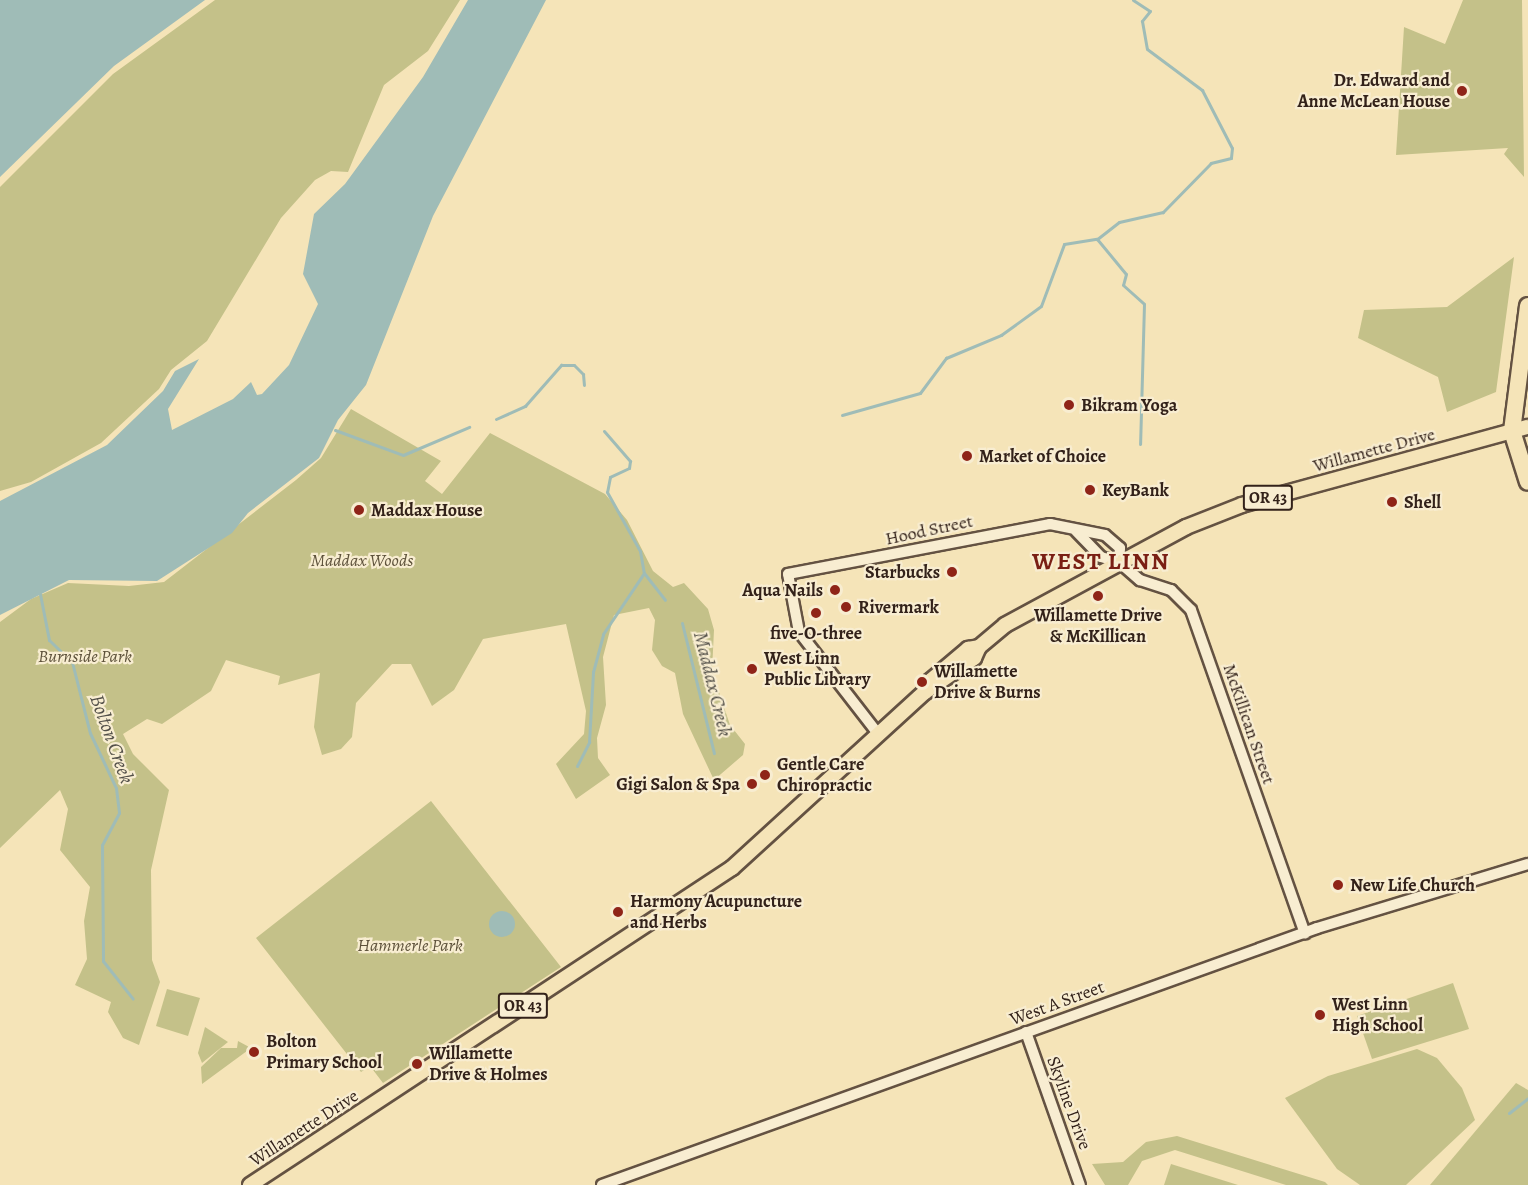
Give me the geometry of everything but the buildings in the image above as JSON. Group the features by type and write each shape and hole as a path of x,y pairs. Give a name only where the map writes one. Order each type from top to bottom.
{"highway":[{"path":"1528,306 1517,389 1528,482"}],"main road":[{"name":"Willamette Drive","path":"250,1185 725,873 925,692 974,658 979,647 1005,625 1119,562 1242,505 1520,429"}],"street":[{"name":"Hood Street","path":"879,735 799,632 788,574 1042,525 1076,531 1089,529 1113,540 1120,548 1119,562"},
{"path":"1076,531 1101,558 1119,562"},
{"name":"McKillican Street","path":"1119,562 1140,580 1171,590 1191,610 1305,933"},
{"name":"West A Street","path":"602,1185 1305,933 1528,864"},
{"name":"Skyline Drive","path":"1026,1032 1080,1185"}],"green space":[{"path":"215,0 460,0 428,51 384,85 348,172 331,171 315,180 281,218 207,341 171,370 159,389 101,443 31,482 0,491 0,187 113,74"},
{"path":"1463,0 1522,0 1524,177 1504,154 1508,148 1396,155 1404,27 1445,44"},
{"path":"1514,257 1496,392 1447,412 1438,377 1358,338 1364,310 1447,307"},
{"path":"351,409 441,461 425,481 442,494 490,433 605,494 627,520 653,571 673,587 684,583 708,609 714,630 712,671 730,725 745,744 743,755 714,780 683,714 675,673 662,666 652,650 655,620 649,608 614,615 603,657 606,705 597,738 598,758 610,775 576,799 556,764 584,734 586,711 566,624 483,639 454,690 432,706 411,664 392,664 356,703 352,737 341,749 322,755 314,727 320,673 278,685 280,676 226,660 211,691 162,724 147,719 123,734 133,754 169,790 151,870 152,960 160,982 139,1045 123,1038 108,1012 111,1002 75,985 87,959 84,921 90,887 60,850 68,809 60,790 0,848 0,622 31,599 68,583 129,586 164,582 321,458"},
{"name":"Hammerle Park","path":"431,801 561,967 383,1083 370,1066 361,1072 256,938"},
{"path":"1453,983 1469,1029 1372,1059 1357,1016"},
{"path":"167,989 200,998 188,1036 156,1026"},
{"path":"205,1027 228,1042 202,1063 198,1053"},
{"path":"238,1041 251,1048 202,1084 201,1067 221,1048 237,1048"},
{"path":"1417,1049 1437,1058 1462,1088 1475,1120 1406,1185 1360,1185 1337,1169 1285,1098 1328,1076"},
{"path":"1516,1083 1528,1090 1528,1185 1430,1185"},
{"path":"1177,1136 1325,1182 1328,1185 1286,1185 1175,1150 1142,1161 1128,1185 1105,1185 1092,1164 1123,1162 1146,1142"},
{"path":"1171,1164 1238,1185 1164,1185"}],"water":[{"path":"0,0 205,0 114,66 0,177"},
{"path":"468,0 546,0 433,216 366,385 338,420 319,458 248,513 232,533 157,581 69,580 0,615 0,501 107,445 163,391 175,371 199,359 168,409 172,430 233,399 251,382 257,395 262,394 289,365 318,304 303,274 314,214 345,184 423,77"},
{"path":"502,911 511,915 515,924 511,933 502,937 493,933 489,924 493,915"}],"waterway":[{"path":"1133,0 1150,11 1142,21 1147,49 1202,90 1232,148 1231,158 1211,163 1163,212 1119,222 1097,239 1126,274 1123,285 1144,304 1140,444"},
{"path":"842,415 920,393 946,358 1001,335 1041,306 1064,244 1097,239"},
{"name":"Maddax Creek","path":"496,419 525,406 561,365 574,365 583,374 584,385"},
{"name":"Maddax Creek","path":"335,430 403,455 469,427"},
{"name":"Maddax Creek","path":"604,431 630,461 629,468 610,477 607,492 640,551 644,573 665,600"},
{"path":"577,766 589,742 593,672 603,634 644,573"},
{"name":"Bolton Creek","path":"40,594 49,640 72,662 90,733 116,788 119,813 102,845 103,961 133,999"},
{"name":"Maddax Creek","path":"682,623 714,753"},
{"path":"1509,1113 1528,1098"}],"place":[{"name":"Dr. Edward and Anne McLean House","path":"1462,91"},
{"name":"Bikram Yoga","path":"1069,405"},
{"name":"Market of Choice","path":"967,456"},
{"name":"KeyBank","path":"1090,490"},
{"name":"Shell","path":"1392,502"},
{"name":"Maddax House","path":"359,510"},
{"name":"Starbucks","path":"952,572"},
{"name":"Aqua Nails","path":"835,590"},
{"name":"Willamette Drive & McKillican","path":"1098,596"},
{"name":"Rivermark","path":"846,607"},
{"name":"five-O-three","path":"816,613"},
{"name":"West Linn Public Library","path":"752,669"},
{"name":"Willamette Drive & Burns","path":"922,682"},
{"name":"Gentle Care Chiropractic","path":"765,775"},
{"name":"Gigi Salon & Spa","path":"752,784"},
{"name":"New Life Church","path":"1338,885"},
{"name":"Harmony Acupuncture and Herbs","path":"618,912"},
{"name":"West Linn High School","path":"1320,1015"},
{"name":"Bolton Primary School","path":"254,1052"},
{"name":"Willamette Drive & Holmes","path":"417,1064"}],"district":[{"name":"WEST LINN","path":"1101,562"}],"park label":[{"name":"Maddax Woods","path":"362,560"},
{"name":"Burnside Park","path":"85,656"}]}
